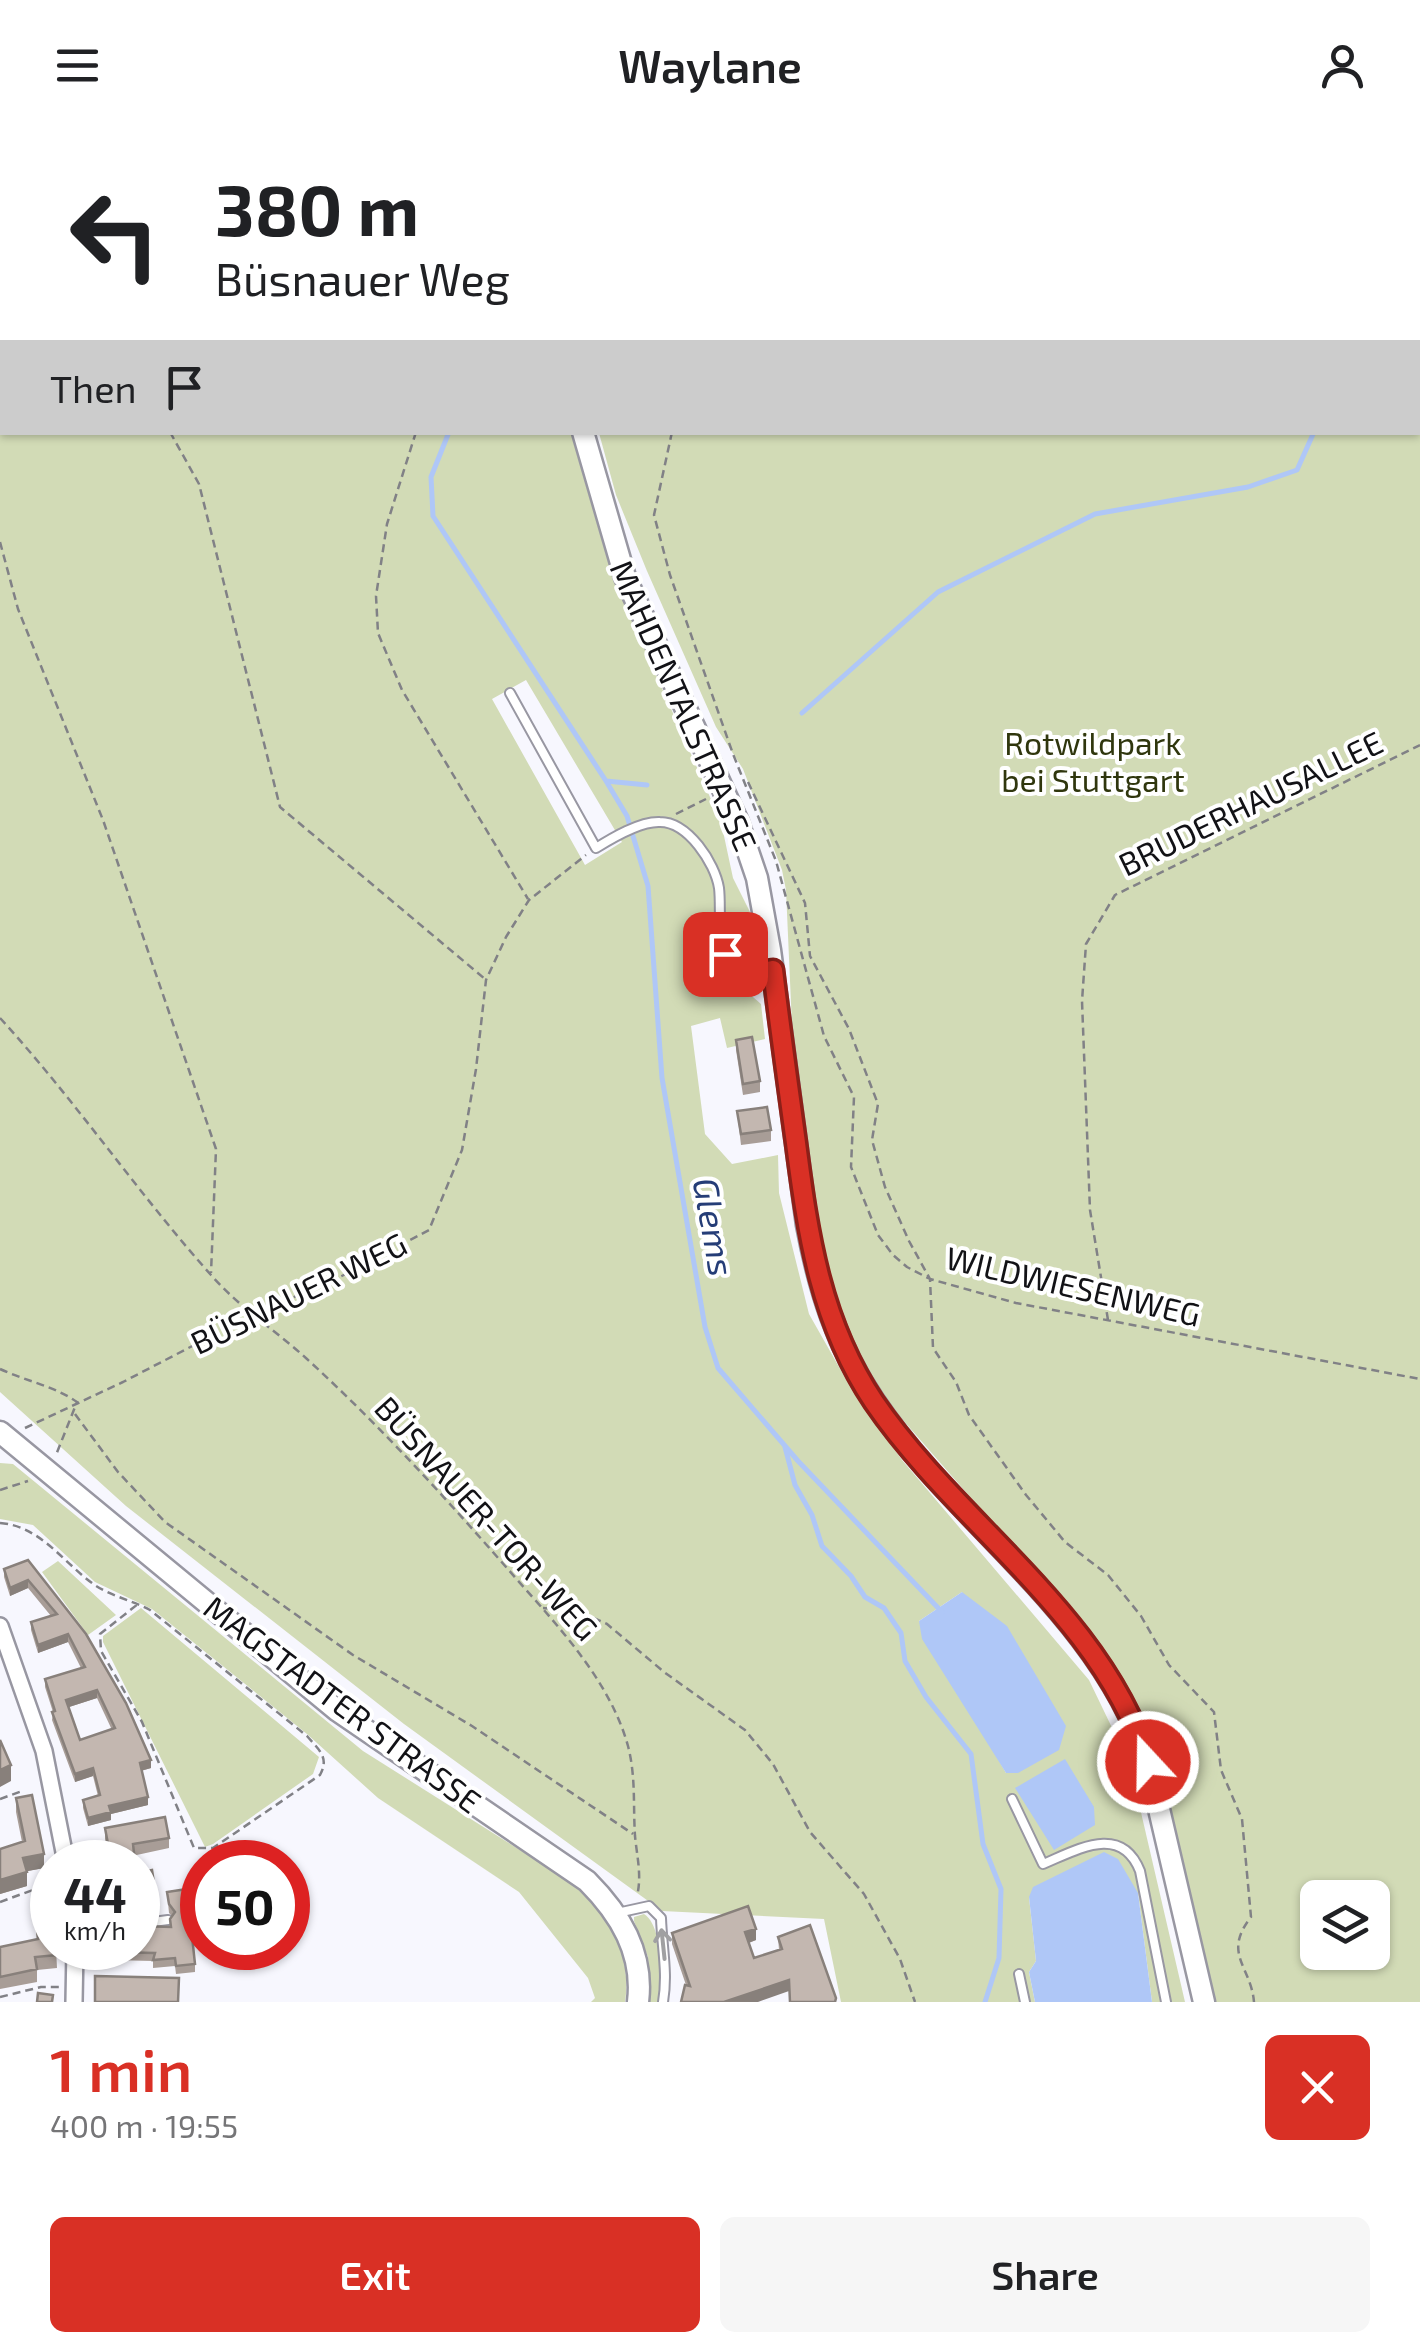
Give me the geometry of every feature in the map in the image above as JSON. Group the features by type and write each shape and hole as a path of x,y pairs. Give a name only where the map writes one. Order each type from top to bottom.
{"main road":[{"name":"MAHDENTALSTRASSE","path":"585,435 625,577 748,851 764,911 814,1267 832,1324 860,1378 894,1428 1078,1637 1120,1696 1148,1762 1204,2002"},
{"name":"MAGSTADTER STRASSE","path":"2,1438 338,1711 446,1788 563,1862 625,1911 639,1976 638,2002"}],"street":[{"path":"0,1626 44,1752 62,1840"},
{"path":"74,1970 75,1995"}],"lane":[{"path":"510,692 596,848 610,839 661,822 686,835 707,856 718,884 725,954 732,967 746,974 773,970"},
{"path":"1012,1798 1043,1864 1094,1843 1116,1845 1134,1856 1166,2002"},
{"path":"625,1911 648,1906 661,1918 662,1951 668,1973 663,2002"},
{"path":"160,1921 168,1920"},
{"path":"1019,1974 1026,2002"}],"path":[{"path":"172,435 199,484 280,808 486,980"},
{"path":"415,435 387,524 376,596 378,633 402,690 529,900"},
{"path":"671,435 654,515 670,575 733,754 805,903 810,956 849,1029 878,1104 872,1140 885,1187 908,1241 930,1279 933,1348 956,1382 969,1415 1036,1507 1065,1542 1108,1575 1141,1616 1170,1665 1214,1712 1221,1770 1242,1819 1252,1916 1240,1932 1239,1963 1253,1991 1254,2002"},
{"path":"0,542 18,609 103,820 216,1149 210,1274"},
{"name":"BRUDERHAUSALLEE","path":"1108,1322 1090,1210 1082,1000 1086,944 1116,896 1420,745"},
{"name":"WILDWIESENWEG","path":"733,754 776,860 824,1036 854,1097 852,1167 878,1235 907,1267 930,1279 1016,1303 1420,1379"},
{"path":"661,822 706,800"},
{"name":"BÜSNAUER WEG","path":"2,1438 123,1382 250,1316 338,1278 428,1230 462,1150 486,980 529,900 596,848"},
{"name":"BÜSNAUER-TOR-WEG","path":"0,1018 210,1274 250,1316 296,1348 334,1384 464,1520 580,1655 610,1701 628,1745 636,1791 640,1883 625,1911"},
{"path":"0,1370 33,1384 58,1389 77,1402 56,1456"},
{"path":"75,1414 118,1472 166,1522 353,1655 472,1726 635,1835"},
{"path":"0,1490 28,1481"},
{"path":"0,1523 28,1530 93,1584 138,1604 307,1736 324,1755 325,1766 320,1774 213,1848 194,1848 148,1736 101,1652 100,1634 138,1604"},
{"path":"542,1608 578,1611 606,1624 745,1730 772,1764 810,1832 864,1894 900,1959 916,2002"},
{"path":"0,1799 22,1791"},
{"path":"0,1902 30,1891"},
{"path":"0,1997 41,1986 75,1995"},
{"path":"12,2002 15,1993"}],"green space":[{"path":"0,435 572,435 612,575 721,822 733,878 751,914 738,984 761,1004 765,1039 727,1048 720,1018 691,1026 705,1134 732,1164 778,1155 779,1193 809,1314 847,1381 902,1460 1089,1680 1130,1765 1185,2002 1152,2002 1138,1893 1029,1897 1036,1961 1029,1972 1035,2002 841,2002 824,1919 662,1911 404,1724 126,1506 0,1392","holes":["526,680 622,842 585,865 492,699","962,1592 1018,1773 1006,1773 919,1621"]},
{"name":"Rotwildpark bei Stuttgart","path":"600,435 1420,435 1420,2002 1215,2002 1146,1732 1129,1690 1101,1647 875,1388 832,1298 813,1202 792,1026 782,870 743,769 716,727 616,495"},
{"path":"0,1463 13,1464 363,1751 569,1881 614,1934 625,1966 625,2002 591,2002 595,1998 588,1978 519,1892 378,1798 307,1734 152,1609 95,1582 33,1525 0,1519"},
{"path":"58,1561 116,1615 88,1635 42,1572"},
{"path":"141,1608 319,1757 313,1774 219,1840 202,1840 103,1636"},
{"path":"644,1914 658,1942 659,2002 650,2002 648,1957 634,1921 634,1917"}],"water":[{"path":"962,1592 1007,1626 1066,1726 1059,1750 1018,1773 1006,1773 922,1639 919,1621"},
{"path":"1065,1759 1094,1807 1095,1825 1054,1850 1015,1788"},
{"path":"1104,1852 1118,1859 1138,1893 1152,2002 1035,2002 1029,1972 1036,1961 1029,1897 1033,1887"}],"building":[{"path":"752,1037 760,1081 743,1084 736,1040"},
{"path":"767,1107 771,1130 741,1134 737,1111"},
{"path":"28,1560 86,1634 126,1703 151,1760 140,1763 148,1797 109,1806 111,1812 88,1818 83,1800 100,1795 93,1768 75,1774 52,1712 55,1711 45,1679 85,1667 68,1634 38,1645 31,1622 57,1614 28,1580 10,1588 4,1569","holes":["97,1690 115,1728 80,1740 66,1700"]},
{"path":"0,1740 11,1765 0,1770"},
{"path":"32,1795 41,1840 30,1840 30,1857 23,1858 27,1872 0,1880 0,1849 25,1841 16,1798"},
{"path":"165,1817 169,1838 107,1840 105,1828"},
{"path":"180,1890 180,1966 176,1966 175,1958 160,1959 160,1927 171,1927 170,1919 175,1912 167,1892"},
{"path":"748,1906 756,1929 745,1932 754,1958 782,1949 778,1937 810,1925 835,2002 790,2002 789,1980 724,2002 681,2002 685,1985 690,1986 672,1933"},
{"path":"30,1941 32,1970 0,1977 0,1947"},
{"path":"95,1976 179,1978 178,2002 95,2002"},
{"path":"38,1993 53,1995 52,2002 37,2002"}],"waterway":[{"name":"Glems","path":"448,435 431,477 433,516 627,816 648,886 662,1078 705,1327 718,1368 798,1461 942,1612"},
{"path":"802,713 938,592 1095,514 1248,487 1297,470 1313,435"},
{"path":"606,781 647,785"},
{"name":"Glems","path":"785,1447 795,1485 812,1515 822,1546 865,1597 884,1608 901,1633 905,1661 926,1697 971,1754 983,1844 1001,1889 999,1958 985,2002"}],"route":[{"path":"725,954 732,967 746,974 773,970 814,1267 832,1324 846,1352 894,1428 1047,1600 1114,1683 1148,1762"}]}
